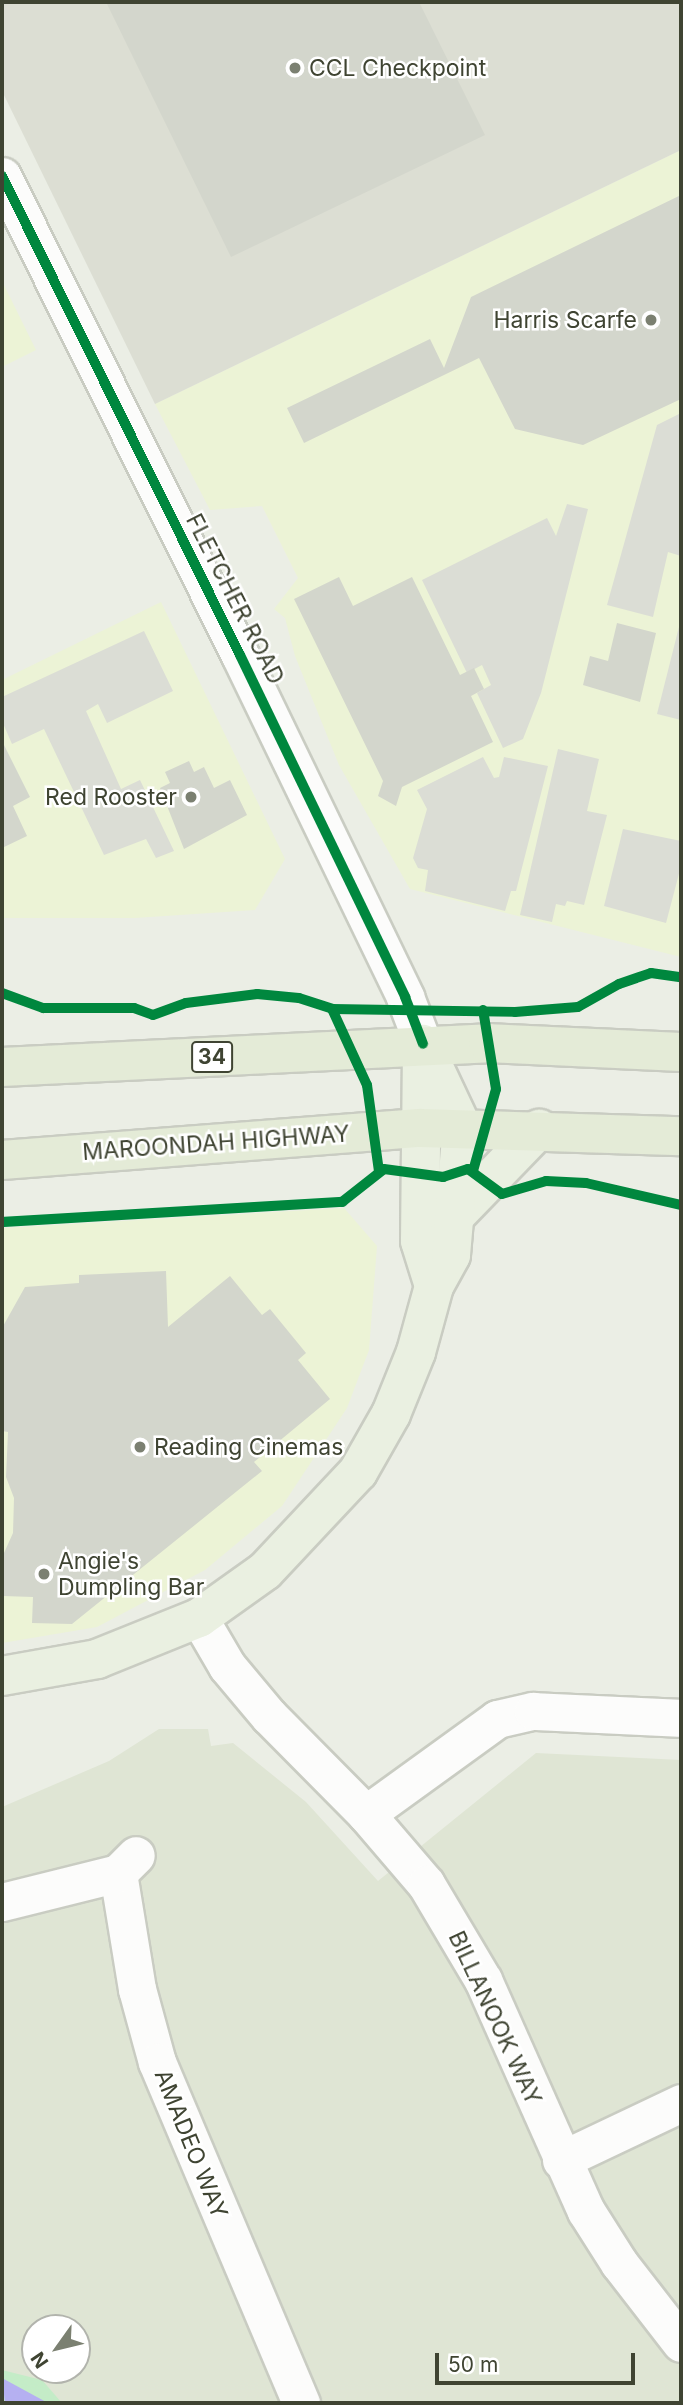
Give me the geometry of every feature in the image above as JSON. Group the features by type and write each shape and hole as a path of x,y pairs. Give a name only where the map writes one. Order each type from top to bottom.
{"highway":[{"name":"34","path":"2,1067 423,1044 681,1052"},
{"name":"MAROONDAH HIGHWAY","path":"2,1160 462,1126 681,1136"}],"main road":[{"path":"2,1676 97,1659 199,1618 265,1571 358,1472 391,1414 416,1352 434,1286 451,1255 462,1126 423,1044"},
{"path":"423,1044 420,1241 434,1286"},
{"path":"456,1214 540,1129"}],"street":[{"name":"FLETCHER ROAD","path":"2,176 240,655 405,997 423,1044"},
{"name":"BILLANOOK WAY","path":"199,1618 227,1666 269,1716 366,1814 426,1884 483,1980 561,2160 619,2263 681,2343"},
{"path":"366,1814 497,1719 533,1711 681,1718"},
{"name":"AMADEO WAY","path":"2,1902 127,1864 137,1989 157,2062 301,2403"},
{"path":"561,2160 681,2103"}],"shaded area":[{"path":"2,2 681,2 681,150 155,404 2,91"},
{"path":"681,150 681,957 410,889 339,765 295,656 285,618 274,609 298,578 262,506 210,510 155,404"},
{"path":"2,281 36,350 2,367"},
{"path":"681,413 681,556 668,552 653,617 607,605 657,425"},
{"path":"567,504 588,509 541,693 523,739 503,748 477,693 491,685 482,665 467,673 422,580 547,518 556,536"},
{"path":"161,602 285,859 255,910 135,918 2,918 2,680"},
{"path":"681,619 681,720 657,714"},
{"path":"144,631 173,691 107,723 98,704 86,711 121,789 140,780 174,851 156,858 146,839 104,855 44,729 12,744 2,721 2,697"},
{"path":"558,749 599,759 587,811 607,815 584,905 567,901 565,906 556,904 552,922 520,915"},
{"path":"483,757 494,778 499,777 504,757 548,766 516,891 511,891 505,911 425,891 428,870 418,868 413,858 427,809 417,790"},
{"path":"623,829 681,841 681,866 666,923 604,906"},
{"path":"344,1208 377,1246 369,1350 347,1408 282,1506 205,1570 97,1627 2,1643 2,1228"},
{"path":"159,1729 208,1729 211,1746 233,1743 306,1802 378,1881 536,1753 681,1760 681,2403 2,2403 2,1807 109,1761"},
{"path":"2,2370 21,2375 21,2384 45,2384 62,2403 2,2403"},
{"path":"2,2378 48,2403 5,2403"}],"building":[{"name":"CCL Checkpoint","path":"106,2 419,2 485,135 231,257"},
{"path":"681,195 681,399 583,445 515,429 479,358 304,443 287,408 430,339 444,368 471,297"},
{"path":"339,577 353,606 412,577 460,675 474,668 484,689 471,696 493,742 402,787 396,806 378,796 383,781 294,599"},
{"path":"617,623 656,633 640,702 583,685 590,656 608,661"},
{"path":"2,741 30,797 13,806 27,836 2,848"},
{"name":"Red Rooster","path":"189,761 194,772 204,767 214,788 230,780 247,815 184,849 160,788 170,783 165,772"},
{"name":"Reading Cinemas","path":"166,1271 168,1327 230,1276 262,1315 270,1309 306,1353 298,1360 330,1399 254,1462 262,1471 72,1624 32,1623 33,1597 3,1596 4,1553 13,1533 14,1498 6,1477 8,1432 2,1431 2,1328 25,1287 79,1283 79,1275"}],"cycle path":[{"path":"2,176 240,655 405,997 423,1044"},
{"path":"2,993 43,1008 134,1008 153,1015 186,1003 257,994 299,998 332,1009 515,1012 578,1007 619,984 651,973 681,977"},
{"path":"332,1009 367,1085 379,1171"},
{"path":"473,1171 496,1089 483,1010"},
{"path":"2,1222 342,1202 384,1169 443,1177 468,1169 502,1194 546,1181 586,1183 681,1205"}],"place":[{"name":"CCL Checkpoint","path":"295,68"},
{"name":"Harris Scarfe","path":"651,320"},
{"name":"Red Rooster","path":"191,797"},
{"name":"Reading Cinemas","path":"140,1447"},
{"name":"Angie's Dumpling Bar","path":"44,1574"}]}
